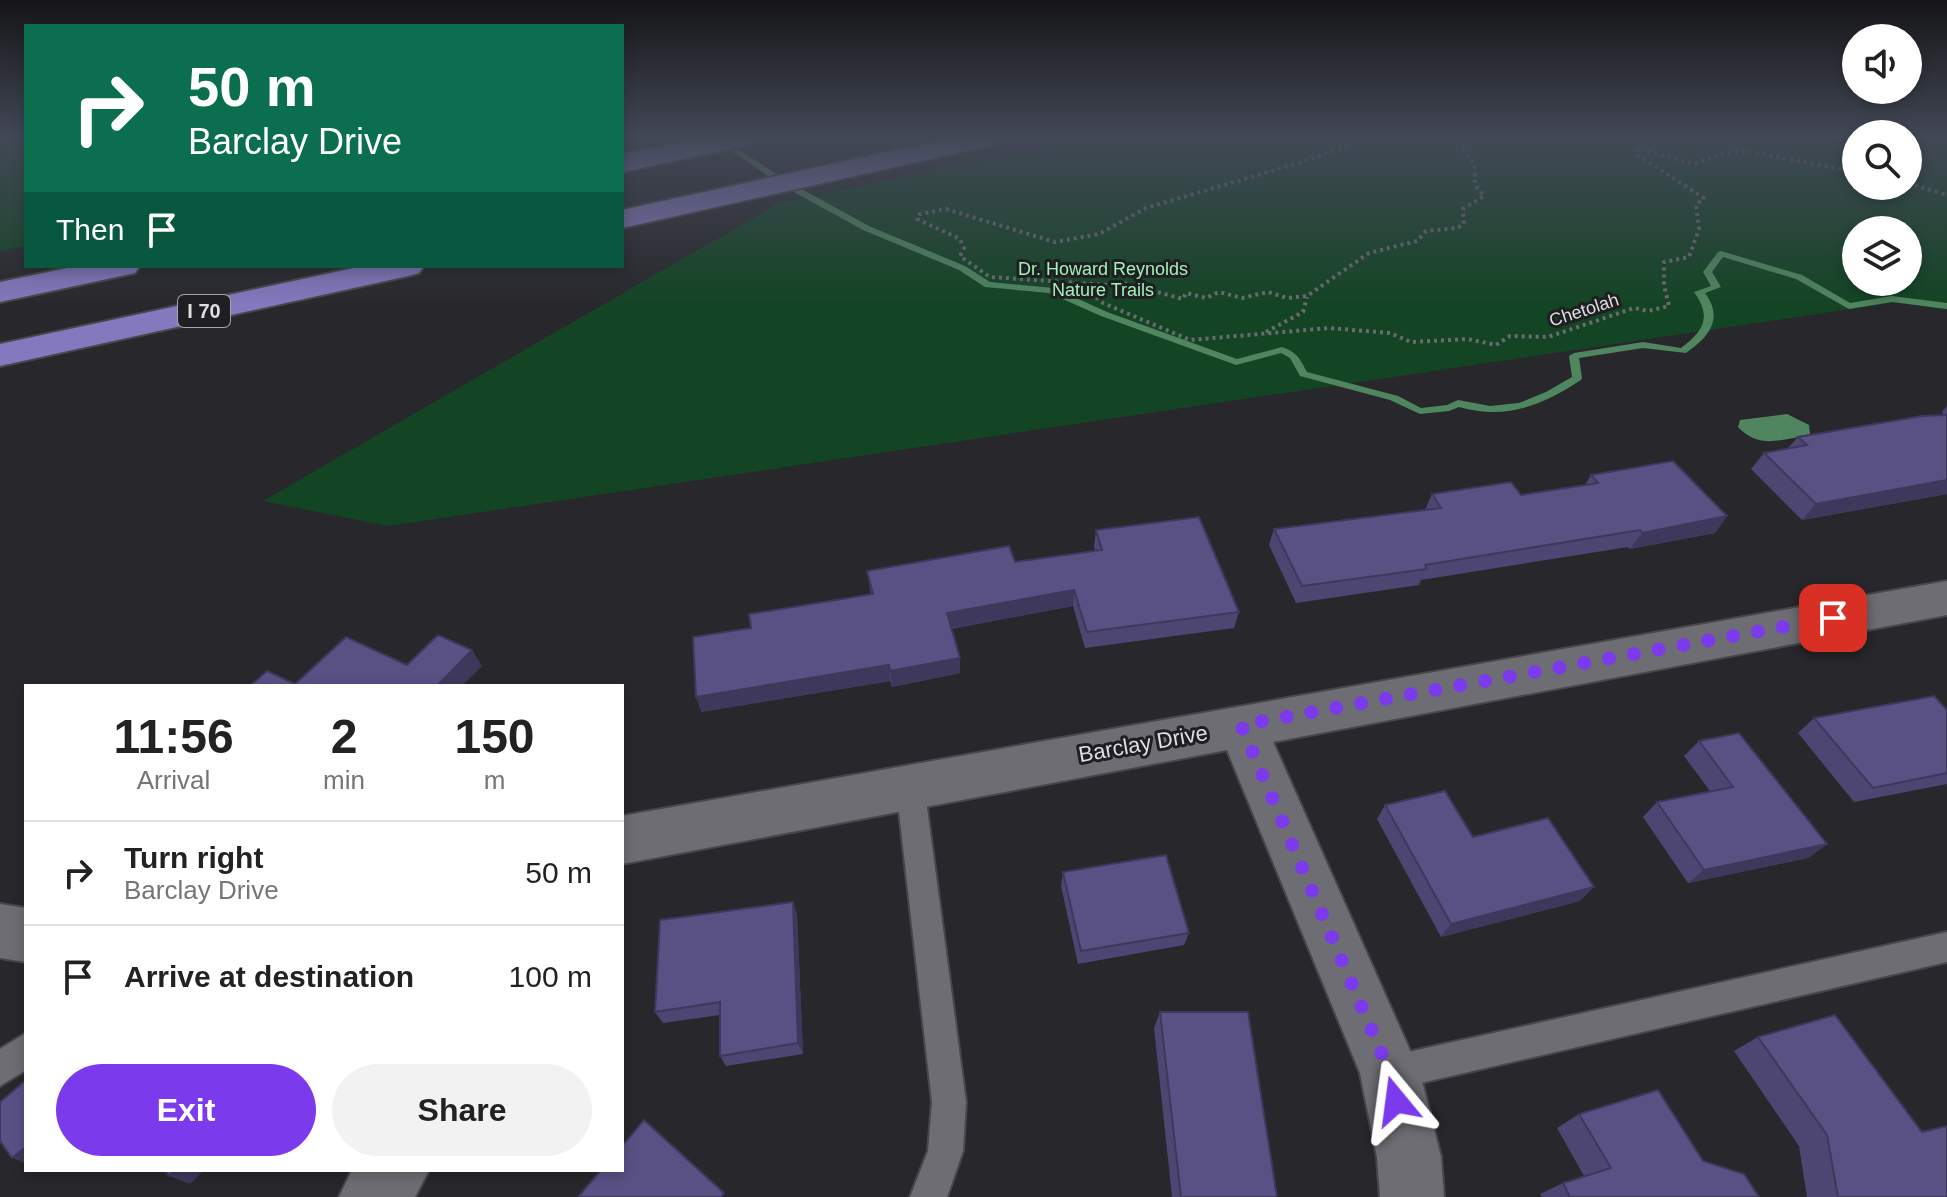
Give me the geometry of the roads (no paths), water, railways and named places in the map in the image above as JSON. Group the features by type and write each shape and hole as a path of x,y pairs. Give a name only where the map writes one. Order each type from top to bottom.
{"highway":[{"path":"624,219 731,195"},
{"path":"0,292 114,268"},
{"name":"I 70","path":"0,355 399,268"}],"street":[{"name":"Barclay Drive","path":"624,840 1947,598"},
{"path":"1241,725 1390,1073 1409,1157 1412,1197"},
{"path":"0,931 24,935"},
{"path":"371,1197 395,1172"}],"lane":[{"path":"910,785 949,1102 948,1144 942,1168 928,1197"},
{"path":"1390,1073 1947,947"},
{"path":"0,1070 24,1051"}],"waterway":[{"path":"806,195 866,228 962,268 988,285 1051,290 1104,314 1236,362 1282,350 1294,356 1303,374 1394,398 1420,411 1449,408 1458,403 1474,408 1505,409 1535,401 1577,378 1574,356 1643,345 1683,351 1699,338 1708,324 1709,309 1699,292 1716,287 1707,272 1721,254 1799,277 1849,306 1892,299 1947,306"}],"park label":[{"name":"Dr. Howard Reynolds Nature Trails","path":"1103,279"}]}
